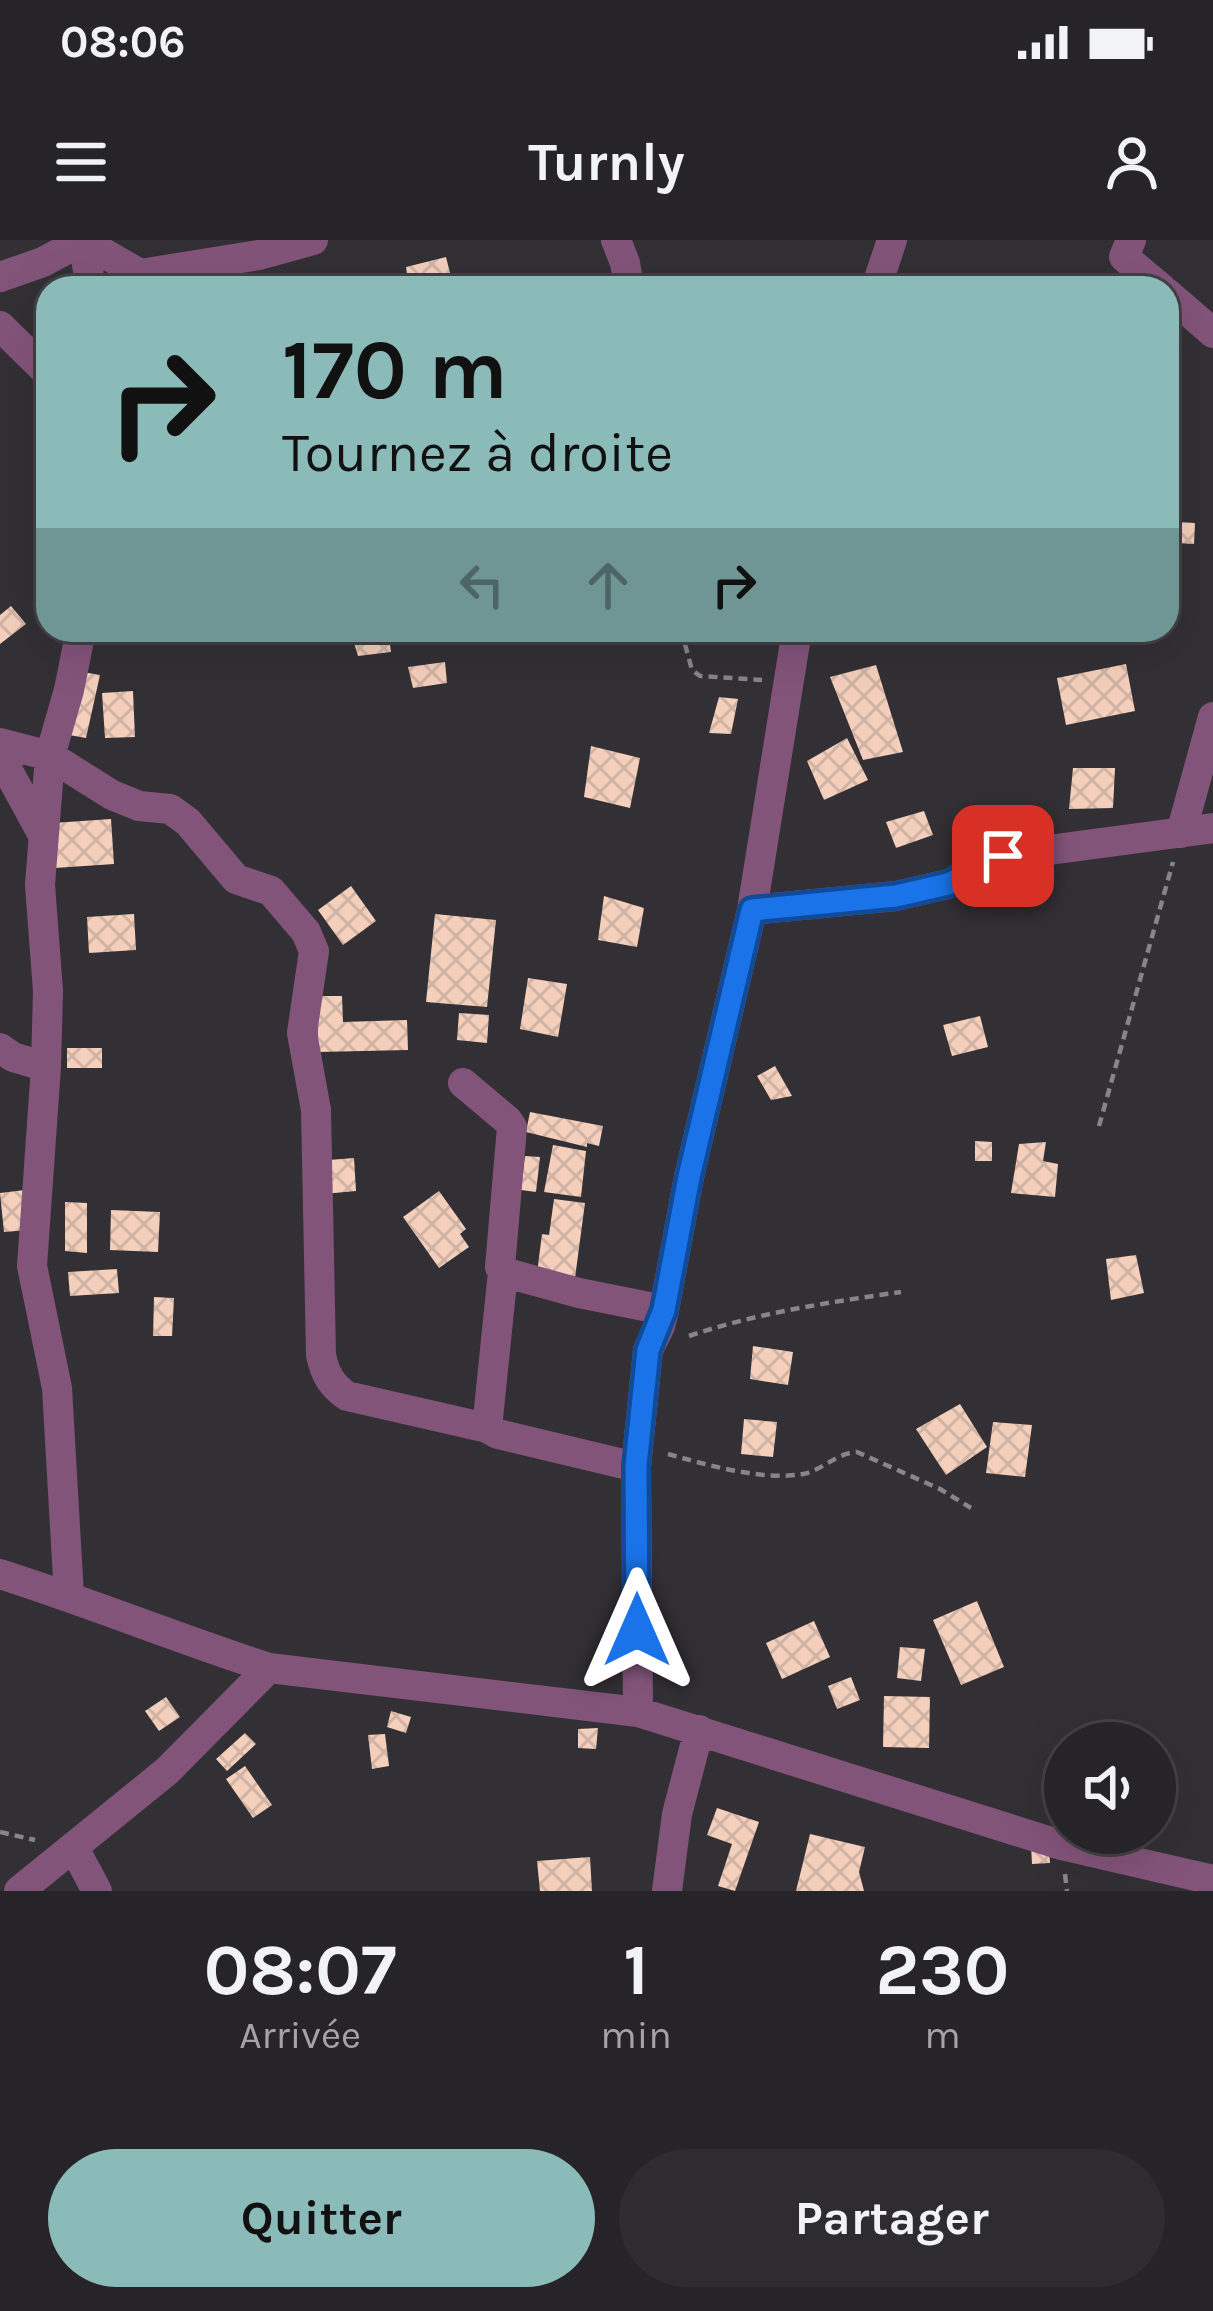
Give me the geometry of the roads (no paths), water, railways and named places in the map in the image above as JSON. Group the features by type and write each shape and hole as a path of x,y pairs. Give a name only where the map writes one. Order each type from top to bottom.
{"street":[{"path":"84,241 140,274 259,255 313,240"},
{"path":"616,240 627,276"},
{"path":"881,276 892,240"},
{"path":"0,277 84,241"},
{"path":"84,241 90,276"},
{"path":"1119,246 1149,276"},
{"path":"1179,304 1213,333"},
{"path":"0,326 36,361"},
{"path":"69,1596 57,1388 32,1266 48,991 40,885 50,756 79,642"},
{"path":"638,1712 638,1456 648,1350 664,1310 689,1177 752,910 795,642"},
{"path":"1181,833 1213,717"},
{"path":"0,743 50,756 112,795 139,806 170,809 188,822 236,879 272,891 306,932 314,951 302,1033 316,1111 321,1355 333,1386 347,1396 498,1434 638,1456"},
{"path":"0,756 44,836"},
{"path":"752,910 896,896 948,884 1003,856 1213,828"},
{"path":"0,1048 13,1057 46,1066"},
{"path":"463,1083 512,1126 487,1428"},
{"path":"503,1272 664,1310"},
{"path":"0,1574 269,1668 638,1712 1061,1845 1213,1880"},
{"path":"20,1891 167,1771 269,1668"},
{"path":"667,1891 677,1814 699,1730"},
{"path":"74,1849 97,1891"}]}
